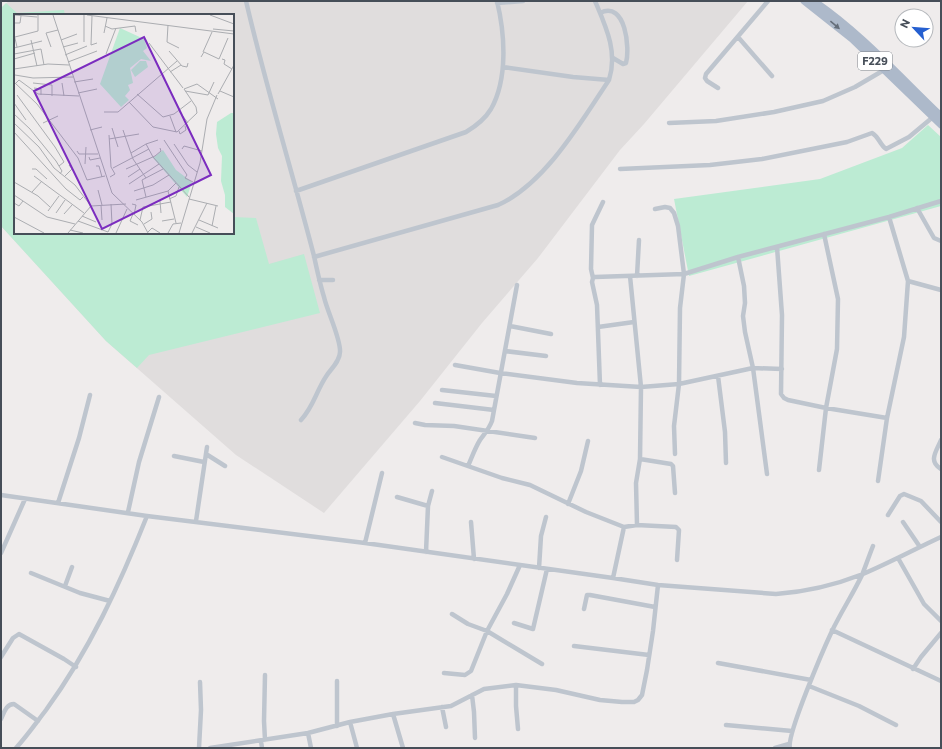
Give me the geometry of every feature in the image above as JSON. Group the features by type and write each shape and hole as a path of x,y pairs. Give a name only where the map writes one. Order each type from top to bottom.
{"main road":[{"name":"F229","path":"804,1 840,29 941,126"},
{"name":"F229","path":"814,1 858,35 941,116"}],"street":[{"path":"246,1 259,57 314,257 324,299 340,344 340,353 337,362 319,388 313,404 301,420"},
{"path":"296,190 466,132 476,126 490,110 497,95 503,67 503,43 497,2 523,1"},
{"path":"314,257 466,214 506,201 531,184 564,145 609,80 612,72 613,58 611,41 596,1"},
{"path":"718,88 707,81 705,78 706,74 768,1"},
{"path":"600,13 608,10 615,11 621,15 624,21 628,46 626,63 623,64 613,58"},
{"path":"738,37 772,76"},
{"path":"503,67 573,77 609,80"},
{"path":"669,123 716,121 774,112 823,101 855,87 884,70"},
{"path":"620,169 710,165 762,159 847,142 872,133 878,138 883,147 886,149 909,137 932,117"},
{"path":"593,278 684,274 941,201"},
{"path":"600,385 597,305 591,269 592,225 603,202"},
{"path":"655,209 665,207 670,208 674,213 678,226 684,274 680,308 679,384 674,426 675,454"},
{"path":"917,208 934,238 941,241"},
{"path":"878,481 887,418 904,337 908,281 889,216"},
{"path":"819,470 826,408 837,349 838,299 824,234"},
{"path":"637,276 639,240"},
{"path":"777,247 782,316 781,394 784,398 826,408 887,418"},
{"path":"738,258 744,286 745,303 743,316 745,332 753,368 767,474"},
{"path":"630,276 641,387 640,459 636,483 637,525"},
{"path":"320,280 333,280"},
{"path":"908,281 941,290"},
{"path":"468,466 481,438 488,431 492,421 517,285"},
{"path":"598,327 634,322"},
{"path":"510,326 551,334"},
{"path":"505,351 546,356"},
{"path":"455,365 577,384 641,387 679,384 753,368 782,369"},
{"path":"718,376 725,432 726,463"},
{"path":"442,390 496,396"},
{"path":"58,503 79,438 90,395"},
{"path":"128,512 139,462 159,397"},
{"path":"435,403 494,410"},
{"path":"415,423 425,425 454,426 535,438"},
{"path":"941,440 934,457 934,462 935,466 941,469"},
{"path":"568,504 581,471 588,441"},
{"path":"196,521 207,447"},
{"path":"206,454 225,466"},
{"path":"174,456 204,462"},
{"path":"442,457 502,478 530,485 568,504 624,527 637,525 676,527 678,528 677,560"},
{"path":"640,459 671,464 673,466 675,493"},
{"path":"365,543 382,473"},
{"path":"426,552 428,506 432,491"},
{"path":"888,515 900,496 904,494 921,501 941,522"},
{"path":"1,495 128,512 147,516 365,543 658,585 776,594 792,593 816,588 862,574 941,537"},
{"path":"397,497 428,506"},
{"path":"1,553 25,499"},
{"path":"16,748 29,735 76,667 110,601 132,554 147,516"},
{"path":"539,568 541,536 546,517"},
{"path":"471,522 474,558"},
{"path":"903,522 920,547"},
{"path":"612,578 624,527"},
{"path":"775,748 789,746 792,731 832,630 862,574 873,546"},
{"path":"898,558 924,604 941,621"},
{"path":"444,673 468,674 520,565"},
{"path":"65,586 72,567"},
{"path":"514,623 533,629 548,569"},
{"path":"31,573 110,601"},
{"path":"210,748 263,741 308,733 350,722 451,706 484,689 516,685 556,690 600,700 634,702 640,698 642,694 649,655 658,585"},
{"path":"584,610 587,595 655,606"},
{"path":"452,614 468,624 487,632 542,664"},
{"path":"832,630 941,681"},
{"path":"914,669 921,657 941,633"},
{"path":"1,657 13,638 19,634 76,667"},
{"path":"574,646 649,655"},
{"path":"718,663 811,680"},
{"path":"262,748 265,675"},
{"path":"336,726 337,681"},
{"path":"199,748 201,710 200,682"},
{"path":"516,685 518,729"},
{"path":"809,686 859,706 896,725"},
{"path":"472,695 475,738"},
{"path":"1,719 8,706 14,704 38,721"},
{"path":"442,707 446,727"},
{"path":"393,714 403,748"},
{"path":"350,722 357,748"},
{"path":"726,725 792,731"},
{"path":"308,733 311,748"}],"shaded area":[{"path":"9,1 748,1 644,124 620,150 538,258 482,323 420,401 324,513 236,455 106,341 1,226 1,8"}],"green space":[{"path":"6,3 17,13 64,10 65,14 14,14 14,234 234,234 234,217 256,218 269,264 304,254 320,313 149,355 137,368 106,341 1,226 1,8"},
{"path":"928,125 941,137 941,206 689,276 674,199 820,179 902,148"}]}
